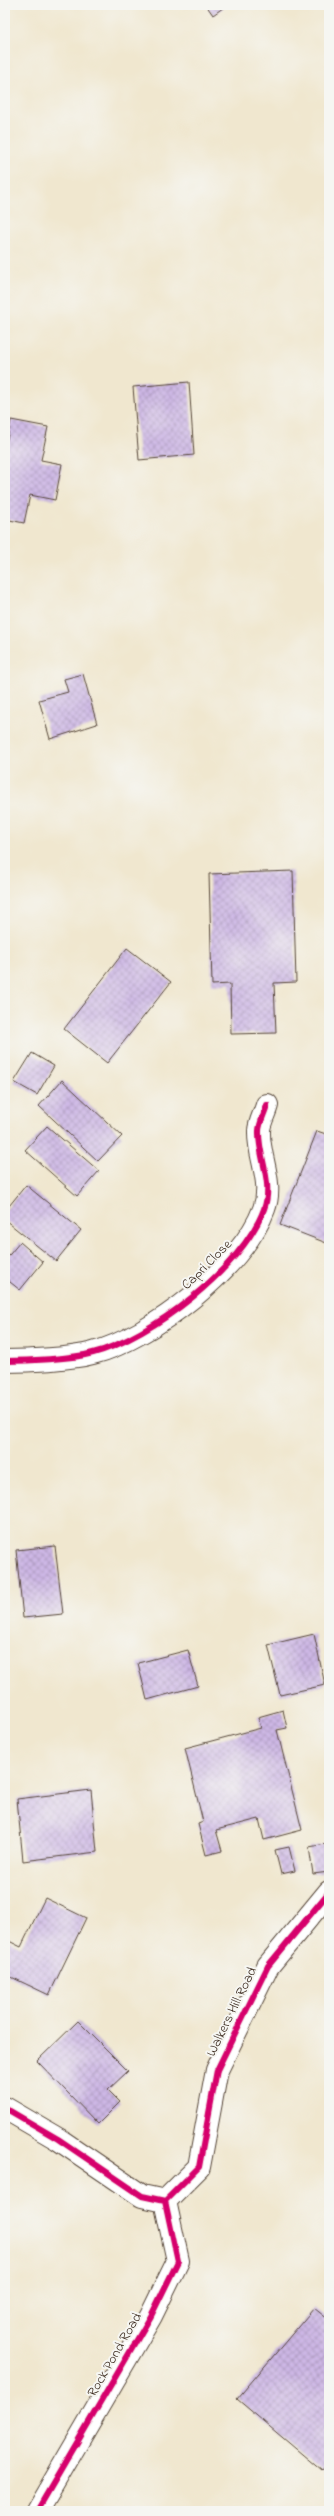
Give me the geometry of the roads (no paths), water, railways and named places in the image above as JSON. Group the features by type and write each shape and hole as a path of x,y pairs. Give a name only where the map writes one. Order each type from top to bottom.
{"street":[{"name":"Capri Close","path":"5,1361 92,1353 129,1339 197,1295 250,1239 265,1208 268,1183 259,1131 267,1105"},
{"name":"Walkers Hill Road","path":"165,2201 199,2167 217,2070 268,1966 329,1892"},
{"path":"5,2108 58,2139 142,2196 165,2201"},
{"name":"Rock Pond Road","path":"37,2511 151,2316 178,2261 165,2201"}]}
